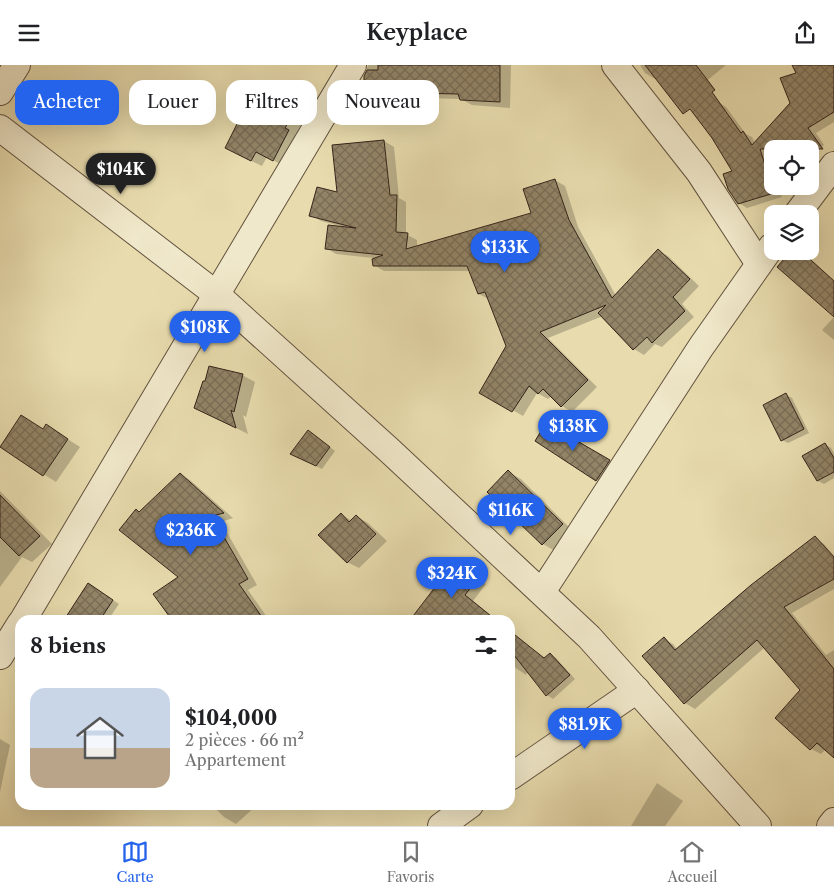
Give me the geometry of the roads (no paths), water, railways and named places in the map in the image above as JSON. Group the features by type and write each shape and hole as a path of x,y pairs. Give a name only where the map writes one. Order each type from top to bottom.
{"street":[{"path":"0,92 17,65"},
{"path":"26,615 353,65"},
{"path":"615,65 764,253"},
{"path":"0,128 216,294 389,451 589,637 758,826"},
{"path":"804,205 834,165"},
{"path":"542,593 701,347 764,258"},
{"path":"0,656 15,632"},
{"path":"515,774 637,690"},
{"path":"442,826 463,810"},
{"path":"830,826 834,821"}]}
